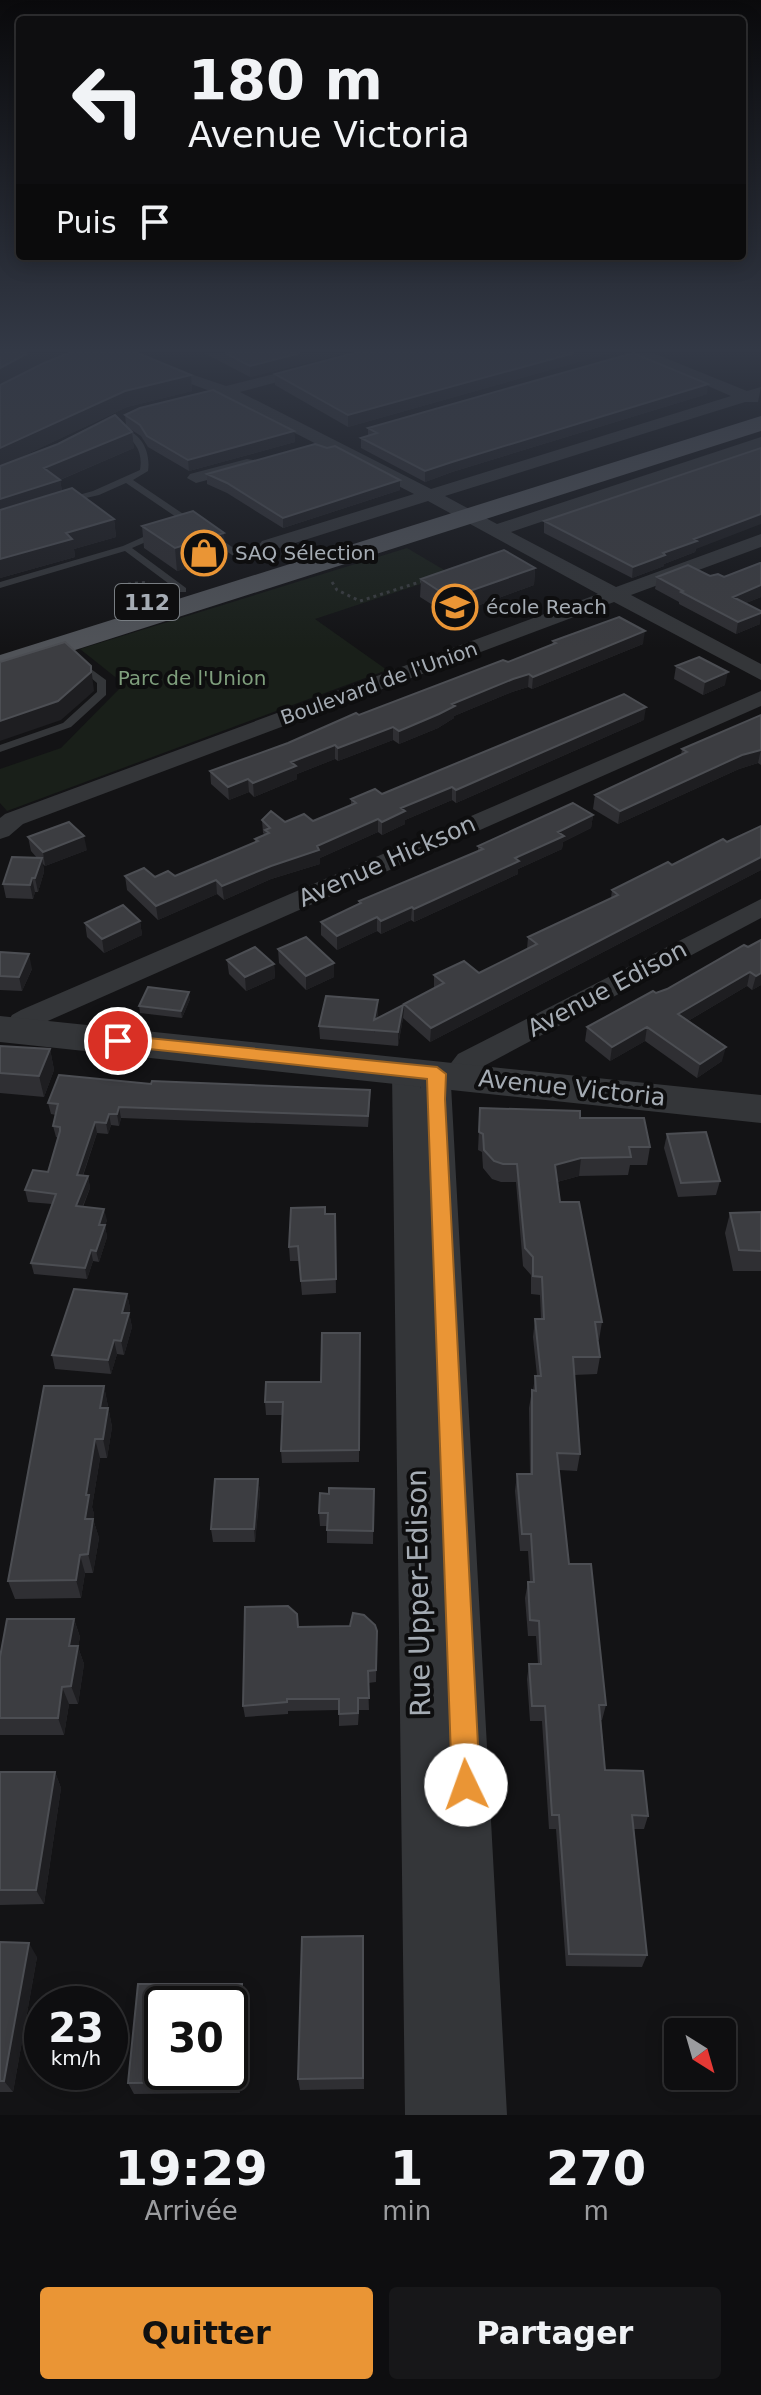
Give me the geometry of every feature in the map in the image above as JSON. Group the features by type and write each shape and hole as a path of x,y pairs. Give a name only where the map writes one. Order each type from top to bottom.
{"main road":[{"name":"112","path":"0,649 183,590 272,553 464,511 619,452"},
{"name":"112","path":"0,665 464,511 664,452"}],"street":[{"path":"357,452 416,490 464,511 761,673"},
{"path":"464,511 719,452"},
{"path":"196,478 265,459"},
{"name":"Boulevard de l'Union","path":"0,840 622,598 761,540"},
{"name":"Boulevard de l'Union","path":"0,831 14,819 622,598 761,553"},
{"name":"Avenue Hickson","path":"9,1030 31,1017 761,698"},
{"name":"Avenue Edison","path":"434,1073 469,1061 761,907"},
{"name":"Avenue Victoria","path":"9,1030 761,1109"},
{"name":"Rue Upper-Edison","path":"431,2115 405,1086 434,1073 481,2115"}],"lane":[{"path":"60,503 96,493 144,471 146,460 143,452"},
{"path":"127,480 236,553 246,558 272,553"},
{"path":"0,585 126,548 152,535 192,523"},
{"path":"126,548 183,590"},
{"path":"0,749 67,725 102,693 102,682 61,646"}],"path":[{"path":"338,580 330,583 360,601 430,579"},
{"path":"128,584 143,584"}],"green space":[{"name":"Parc de l'Union","path":"407,548 451,574 315,619 387,670 7,811 0,803 0,769 61,748 124,684 80,649"}],"building":[{"path":"38,452 84,452 44,468 60,480 0,499 0,466"},
{"path":"174,452 218,452 188,460"},
{"path":"287,452 346,452 400,480 283,518 207,474"},
{"path":"388,452 486,452 452,462 425,471"},
{"path":"750,452 761,452 761,514 694,539 697,541 633,567 544,521"},
{"path":"72,488 114,519 66,533 72,539 0,559 0,510"},
{"path":"193,511 224,533 175,548 142,526"},
{"path":"504,550 535,568 450,598 421,579"},
{"path":"761,563 761,585 733,597 761,613 738,622 657,577 688,565 710,576 718,574 724,577"},
{"path":"619,617 645,631 533,677 529,674 513,679 452,704 455,706 399,731 393,727 291,762 296,766 253,783 248,779 228,787 210,771 288,743 356,713 359,715 503,660 508,662 556,643 553,641"},
{"path":"65,642 91,666 91,672 58,701 0,721 0,662"},
{"path":"699,657 728,672 705,682 676,666"},
{"path":"624,694 646,707 456,790 452,787 401,808 405,811 382,822 378,819 317,846 319,850 222,886 216,880 156,906 125,876 144,868 155,877 168,871 175,876 258,841 255,839 269,833 265,830 270,828 262,820 271,811 285,822 304,814 313,821 356,803 351,799 375,789 382,794"},
{"path":"761,715 761,750 742,755 620,811 595,795 687,752 682,749"},
{"path":"573,803 593,815 558,832 564,836 515,858 519,861 414,909 412,907 381,921 377,917 337,936 321,922 361,903 359,901 483,849 478,846"},
{"path":"69,822 84,836 43,852 28,837"},
{"path":"761,826 761,857 431,1028 404,1004 444,983 434,975 464,961 479,973 537,944 528,937 618,895 612,890 668,862 672,865 723,839 727,842"},
{"path":"12,857 42,858 30,885 3,884"},
{"path":"123,905 140,921 102,939 85,923"},
{"path":"306,937 334,963 306,976 278,949"},
{"path":"761,940 761,973 756,976 750,972 678,1014 726,1047 700,1064 647,1027 612,1047 587,1027 653,991 656,993 667,989 744,945 748,947"},
{"path":"255,947 274,964 245,977 227,960"},
{"path":"0,952 29,954 19,977 0,976"},
{"path":"148,987 189,992 181,1011 139,1006"},
{"path":"326,996 378,1000 374,1020 403,1005 398,1032 319,1026"},
{"path":"0,1046 50,1049 39,1076 0,1073"},
{"path":"59,1075 151,1084 152,1081 370,1090 368,1116 119,1107 117,1114 109,1114 106,1123 95,1122 77,1175 88,1176 76,1206 104,1209 99,1225 105,1225 96,1251 91,1250 85,1268 31,1263 56,1194 25,1190 33,1170 48,1172 60,1127 53,1126 58,1104 48,1103"},
{"path":"480,1108 580,1111 580,1118 644,1118 650,1147 629,1147 631,1157 581,1158 555,1165 560,1202 579,1202 602,1322 595,1322 600,1357 573,1357 580,1454 557,1453 569,1564 591,1564 606,1705 599,1705 605,1770 643,1771 648,1816 632,1815 647,1955 569,1954 559,1815 552,1815 545,1706 532,1706 529,1664 541,1664 539,1621 530,1620 528,1582 534,1582 531,1534 522,1534 517,1474 532,1474 532,1390 536,1391 535,1376 541,1376 535,1319 544,1319 542,1277 533,1276 533,1257 525,1248 517,1164 494,1161 484,1150 483,1134 479,1132"},
{"path":"706,1132 720,1181 681,1183 667,1134"},
{"path":"325,1207 325,1214 335,1214 336,1279 301,1281 298,1246 289,1247 291,1208"},
{"path":"761,1212 761,1251 739,1250 730,1213"},
{"path":"74,1289 127,1294 122,1313 129,1313 121,1341 114,1340 108,1360 52,1355"},
{"path":"322,1333 360,1333 359,1450 281,1451 283,1402 265,1402 266,1382 321,1382"},
{"path":"44,1386 104,1386 100,1408 108,1408 103,1439 95,1439 86,1495 89,1495 85,1519 93,1519 88,1554 80,1555 76,1580 8,1581"},
{"path":"215,1479 258,1479 254,1529 211,1529"},
{"path":"329,1488 374,1489 373,1531 327,1530 328,1513 319,1513 320,1493 329,1494"},
{"path":"288,1606 297,1614 298,1627 350,1626 353,1613 364,1615 375,1625 376,1670 368,1671 369,1698 358,1698 358,1713 339,1714 339,1699 287,1699 287,1702 243,1706 245,1607"},
{"path":"7,1619 74,1619 69,1646 78,1646 71,1686 62,1687 58,1718 0,1718 0,1657"},
{"path":"0,1772 55,1772 36,1890 0,1890"},
{"path":"363,1936 363,2078 298,2079 302,1937"},
{"path":"0,1942 29,1943 4,2081 0,2081"},
{"path":"138,1984 242,1984 144,1986 144,2083 128,2083"}],"place":[{"name":"SAQ Sélection","path":"204,553"},
{"name":"école Reach","path":"455,607"}],"route":[{"path":"118,1041 437,1074 435,1099 466,1785"}]}
